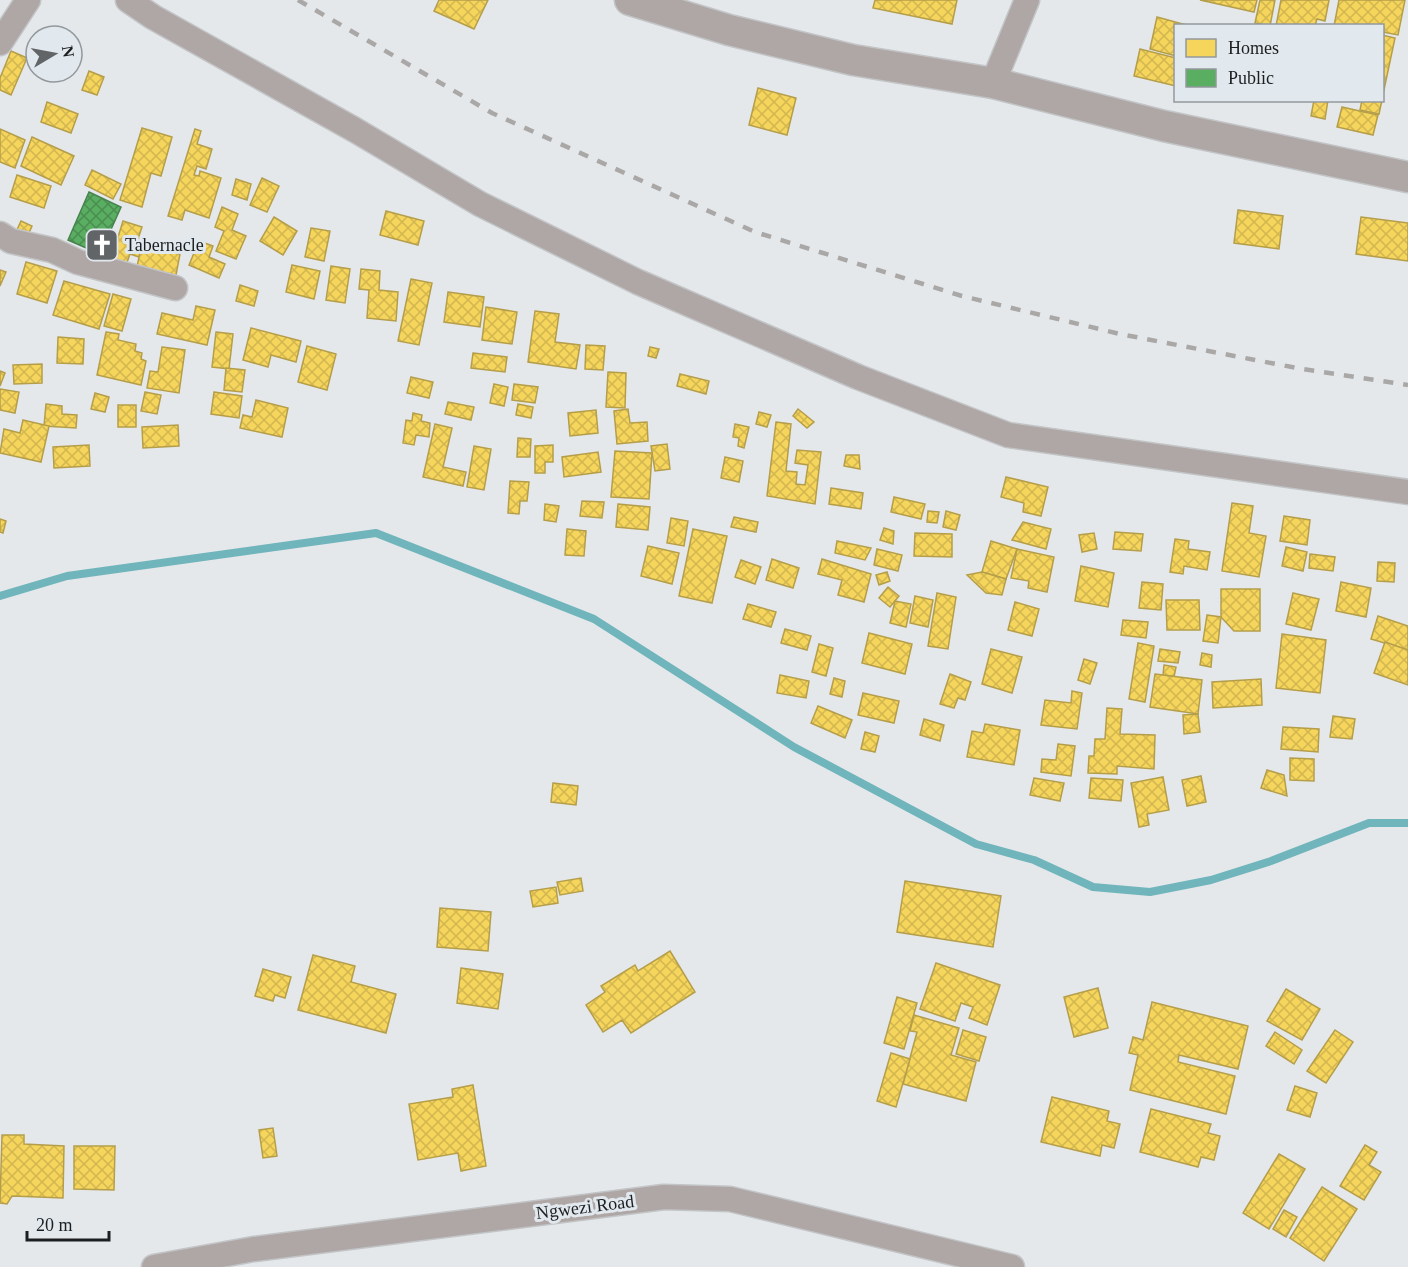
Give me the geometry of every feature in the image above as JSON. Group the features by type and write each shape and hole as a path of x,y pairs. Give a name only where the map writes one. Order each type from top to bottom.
{"street":[{"path":"0,43 28,0"},
{"path":"128,0 153,17 480,204 650,286 858,377 1008,435 1408,492"},
{"path":"630,0 729,30 854,60 993,83 1164,126 1408,177"},
{"path":"993,83 1027,0"},
{"path":"0,234 11,241 52,250 78,262 175,288"},
{"name":"Ngwezi Road","path":"154,1267 254,1249 664,1197 730,1199 1012,1267"}],"building: Homes":[{"path":"439,0 488,0 474,29 434,11"},
{"path":"875,0 957,0 952,24 873,8"},
{"path":"1200,0 1257,0 1254,12"},
{"path":"1260,0 1275,0 1270,24 1255,23"},
{"path":"1281,0 1329,0 1325,21 1317,19 1316,24 1276,24"},
{"path":"1339,0 1405,0 1398,35 1384,32 1384,24 1334,24"},
{"path":"1157,17 1183,24 1174,24 1174,55 1150,49"},
{"path":"1384,35 1395,38 1384,90"},
{"path":"1140,49 1174,58 1174,86 1134,76"},
{"path":"11,51 24,57 24,65 11,95 0,90 0,78"},
{"path":"89,71 104,77 97,95 82,90"},
{"path":"758,88 796,98 787,135 749,125"},
{"path":"47,102 78,114 71,133 41,122"},
{"path":"1314,102 1328,102 1325,119 1311,116"},
{"path":"1362,102 1382,102 1379,114 1360,110"},
{"path":"1342,107 1378,115 1373,135 1337,127"},
{"path":"142,128 172,137 161,176 151,173 142,207 120,200"},
{"path":"0,129 25,140 15,168 0,162"},
{"path":"195,129 201,131 197,144 212,149 206,169 197,166 194,175 199,176 200,171 221,178 209,218 185,210 182,220 168,216"},
{"path":"32,137 74,156 61,185 21,166"},
{"path":"92,170 121,184 113,199 85,185"},
{"path":"17,175 51,186 44,208 10,197"},
{"path":"262,178 279,186 267,212 250,205"},
{"path":"236,179 251,184 247,200 232,195"},
{"path":"222,207 238,214 232,230 246,236 236,259 216,251 224,231 215,227"},
{"path":"1238,210 1283,216 1279,249 1234,243"},
{"path":"386,211 424,221 418,245 380,235"},
{"path":"274,217 297,231 283,255 260,241"},
{"path":"1361,217 1408,223 1408,261 1356,254"},
{"path":"21,221 32,226 27,237 16,232"},
{"path":"123,221 142,227 138,239 144,240 139,257 130,254 125,268 110,263"},
{"path":"311,228 330,231 324,261 305,257"},
{"path":"199,241 213,246 209,257 225,264 219,278 189,265"},
{"path":"141,247 180,254 176,275 137,267"},
{"path":"26,262 57,271 47,303 17,294"},
{"path":"292,265 320,271 314,299 286,292"},
{"path":"331,266 350,269 345,303 326,300"},
{"path":"361,269 380,271 379,290 398,292 396,321 367,318 369,290 359,289"},
{"path":"0,270 6,272 0,286"},
{"path":"411,279 432,283 419,345 398,341"},
{"path":"64,281 110,294 99,329 53,315"},
{"path":"240,285 258,291 254,306 236,301"},
{"path":"448,292 484,297 480,327 444,322"},
{"path":"113,294 131,299 122,331 104,326"},
{"path":"196,306 215,310 207,345 157,334 162,313 193,320"},
{"path":"486,307 517,312 512,344 482,340"},
{"path":"535,311 559,314 555,342 580,345 576,369 528,362"},
{"path":"251,328 301,341 296,362 271,355 268,367 243,360"},
{"path":"106,332 119,334 118,340 136,344 135,351 142,353 141,359 146,361 141,385 97,375"},
{"path":"216,332 233,334 229,369 212,367"},
{"path":"58,337 84,339 83,364 57,363"},
{"path":"586,345 605,346 603,370 585,369"},
{"path":"307,346 336,354 327,390 298,382"},
{"path":"162,347 185,350 179,393 147,388 150,371 158,372"},
{"path":"650,347 659,349 656,358 648,356"},
{"path":"473,353 507,357 505,372 471,368"},
{"path":"42,364 42,383 14,384 13,365"},
{"path":"226,368 245,370 242,392 224,390"},
{"path":"0,371 5,373 0,386"},
{"path":"608,372 626,373 625,408 606,407"},
{"path":"680,374 709,381 706,394 677,386"},
{"path":"411,377 433,382 429,398 407,393"},
{"path":"494,384 508,387 504,406 490,403"},
{"path":"514,384 538,387 535,403 512,400"},
{"path":"0,389 19,392 15,413 0,410"},
{"path":"145,392 161,395 157,414 141,411"},
{"path":"214,392 242,396 239,418 211,414"},
{"path":"95,393 109,397 105,412 91,409"},
{"path":"256,400 288,408 282,437 240,428 243,415 252,417"},
{"path":"448,402 474,407 471,420 445,414"},
{"path":"46,404 62,406 62,414 77,415 76,428 44,426"},
{"path":"518,404 533,407 531,418 516,415"},
{"path":"118,405 136,405 136,427 118,427"},
{"path":"628,409 630,423 647,422 648,441 617,444 614,411"},
{"path":"798,409 814,422 807,428 793,416"},
{"path":"596,410 598,433 570,436 568,413"},
{"path":"759,412 771,415 767,427 756,424"},
{"path":"413,413 422,415 421,421 430,423 429,437 416,435 414,445 403,443 406,420 412,421"},
{"path":"23,420 49,426 41,462 0,453 4,429 20,433"},
{"path":"776,422 791,424 786,471 797,472 796,484 805,485 808,465 795,463 797,450 821,452 815,504 767,496"},
{"path":"435,424 452,428 443,467 466,472 463,486 423,477"},
{"path":"735,424 749,427 744,448 738,446 739,438 733,437"},
{"path":"178,425 179,446 143,448 142,427"},
{"path":"518,438 531,439 530,457 517,457"},
{"path":"667,444 670,469 655,471 651,446"},
{"path":"89,445 90,466 54,468 53,447"},
{"path":"553,445 553,462 545,462 545,473 535,473 535,446"},
{"path":"474,446 491,449 484,490 467,487"},
{"path":"615,451 652,453 649,499 611,497"},
{"path":"598,452 601,472 564,477 562,457"},
{"path":"846,455 859,455 860,469 844,466"},
{"path":"725,457 743,461 739,482 721,478"},
{"path":"1006,477 1048,487 1041,516 1023,512 1024,503 1001,497"},
{"path":"510,481 529,482 527,501 520,501 519,514 508,513"},
{"path":"831,488 863,493 861,509 829,504"},
{"path":"894,497 925,504 921,519 891,512"},
{"path":"582,501 604,502 602,518 580,516"},
{"path":"1232,503 1253,506 1249,533 1266,536 1259,577 1222,571"},
{"path":"545,504 559,506 556,522 544,520"},
{"path":"618,504 650,507 648,530 616,527"},
{"path":"928,511 939,512 937,523 927,522"},
{"path":"946,511 960,515 956,530 943,527"},
{"path":"1284,516 1310,520 1307,545 1280,541"},
{"path":"734,517 758,522 756,532 731,527"},
{"path":"671,518 688,521 684,546 667,543"},
{"path":"0,519 6,521 3,533 0,532"},
{"path":"1023,522 1051,529 1046,549 1012,540"},
{"path":"884,528 894,531 893,544 880,540"},
{"path":"567,529 586,531 584,556 565,555"},
{"path":"693,529 727,536 712,603 679,596"},
{"path":"1115,532 1143,534 1141,551 1113,549"},
{"path":"915,533 952,534 952,557 914,556"},
{"path":"1094,533 1097,549 1082,552 1079,535"},
{"path":"1175,539 1189,541 1188,549 1210,552 1207,570 1184,566 1183,574 1170,572"},
{"path":"837,541 871,548 865,560 835,553"},
{"path":"991,541 1017,549 1006,579 982,572"},
{"path":"648,546 679,553 672,584 641,576"},
{"path":"1286,547 1307,552 1303,571 1282,566"},
{"path":"877,549 902,555 898,571 874,565"},
{"path":"1017,549 1054,557 1047,592 1028,588 1029,581 1011,578"},
{"path":"1310,554 1335,557 1333,571 1309,568"},
{"path":"772,559 799,568 793,588 766,580"},
{"path":"822,559 871,574 864,602 838,595 842,580 818,574"},
{"path":"741,560 761,567 755,584 735,577"},
{"path":"1378,562 1395,563 1394,582 1377,581"},
{"path":"1081,566 1114,573 1108,607 1075,601"},
{"path":"887,572 890,581 879,585 876,575"},
{"path":"982,572 1006,579 1002,595 986,593 967,575"},
{"path":"1142,582 1163,584 1161,610 1139,608"},
{"path":"1341,582 1371,588 1366,617 1336,611"},
{"path":"888,587 899,596 890,607 879,598"},
{"path":"1221,589 1260,589 1260,631 1234,631 1221,617"},
{"path":"937,593 956,597 948,649 928,646"},
{"path":"1293,593 1319,599 1311,630 1286,624"},
{"path":"915,596 933,600 928,627 910,623"},
{"path":"1166,600 1199,600 1200,630 1167,630"},
{"path":"895,601 911,604 906,627 890,623"},
{"path":"1015,602 1039,609 1032,636 1008,630"},
{"path":"748,604 776,612 771,627 743,619"},
{"path":"1207,615 1221,617 1218,643 1203,641"},
{"path":"1378,616 1408,626 1408,650 1371,639"},
{"path":"1123,620 1148,622 1146,638 1121,635"},
{"path":"785,629 811,636 807,650 781,643"},
{"path":"869,633 912,644 905,674 862,663"},
{"path":"1282,634 1326,640 1320,693 1276,688"},
{"path":"1385,642 1408,650 1408,685 1374,673"},
{"path":"1138,643 1154,646 1145,702 1129,699"},
{"path":"819,644 833,648 826,676 812,672"},
{"path":"991,649 1022,657 1012,693 982,684"},
{"path":"1160,649 1180,652 1178,663 1158,661"},
{"path":"1202,653 1212,655 1211,667 1200,665"},
{"path":"1084,659 1097,663 1090,684 1078,680"},
{"path":"1164,665 1176,667 1174,677 1163,675"},
{"path":"950,674 971,682 965,700 958,698 954,708 940,704"},
{"path":"1155,674 1202,680 1198,714 1150,707"},
{"path":"780,675 809,681 806,698 777,693"},
{"path":"834,678 845,681 842,697 830,694"},
{"path":"1261,679 1262,705 1213,708 1212,682"},
{"path":"1072,691 1082,693 1077,729 1041,725 1045,700 1071,703"},
{"path":"863,693 899,701 894,723 858,715"},
{"path":"818,706 852,720 845,738 811,723"},
{"path":"1107,708 1122,709 1120,734 1155,735 1154,769 1117,766 1117,774 1088,773 1089,756 1094,756 1095,739 1105,739"},
{"path":"1198,714 1200,732 1184,734 1183,715"},
{"path":"1333,716 1355,719 1352,739 1330,737"},
{"path":"924,719 944,725 940,741 920,735"},
{"path":"985,724 1020,730 1014,765 967,757 972,731 983,733"},
{"path":"1283,727 1319,729 1318,752 1281,749"},
{"path":"865,732 879,736 875,752 861,749"},
{"path":"1058,744 1075,746 1071,776 1041,772 1042,759 1056,760"},
{"path":"1290,758 1314,759 1314,781 1290,780"},
{"path":"1267,770 1284,775 1287,796 1261,788"},
{"path":"1201,776 1206,802 1187,806 1182,780"},
{"path":"1163,777 1169,810 1147,814 1149,825 1139,827 1131,783"},
{"path":"1034,778 1064,783 1060,801 1030,795"},
{"path":"1091,778 1123,780 1121,801 1089,798"},
{"path":"553,783 578,786 576,805 551,802"},
{"path":"581,878 583,891 560,895 557,882"},
{"path":"905,881 1001,896 993,947 897,932"},
{"path":"556,887 558,903 533,907 530,891"},
{"path":"440,908 491,912 488,951 437,947"},
{"path":"670,951 695,992 631,1033 622,1020 603,1032 586,1005 605,992 601,986 635,965 638,971"},
{"path":"313,955 355,966 351,982 396,994 386,1033 298,1010"},
{"path":"936,963 1000,985 987,1025 969,1018 973,1007 961,1003 955,1021 920,1009"},
{"path":"461,968 503,974 498,1009 457,1003"},
{"path":"263,969 291,977 285,998 275,995 273,1001 255,996"},
{"path":"1098,988 1108,1028 1074,1037 1064,997"},
{"path":"1286,989 1320,1009 1302,1040 1267,1021"},
{"path":"897,997 917,1003 904,1049 884,1043"},
{"path":"1152,1002 1248,1026 1238,1069 1179,1055 1178,1062 1235,1076 1226,1114 1130,1090 1138,1055 1129,1053 1133,1037 1143,1040"},
{"path":"914,1015 959,1028 951,1055 976,1062 966,1101 903,1084 917,1032 910,1031"},
{"path":"963,1030 986,1037 979,1061 956,1054"},
{"path":"1335,1030 1353,1042 1326,1083 1307,1071"},
{"path":"1275,1032 1302,1050 1294,1064 1266,1046"},
{"path":"891,1053 910,1059 896,1107 877,1101"},
{"path":"473,1085 486,1166 461,1171 458,1153 418,1160 409,1104 453,1097 452,1089"},
{"path":"1295,1086 1317,1093 1310,1117 1287,1110"},
{"path":"1052,1097 1109,1111 1107,1121 1120,1124 1114,1148 1102,1145 1100,1156 1041,1142"},
{"path":"1151,1109 1211,1124 1208,1133 1220,1136 1214,1160 1201,1157 1198,1167 1140,1152"},
{"path":"273,1128 277,1156 263,1158 259,1130"},
{"path":"2,1135 24,1135 24,1144 64,1146 63,1198 12,1196 7,1204 0,1203"},
{"path":"1365,1145 1377,1152 1369,1165 1381,1172 1364,1200 1340,1186"},
{"path":"74,1146 115,1146 114,1190 74,1189"},
{"path":"1279,1154 1305,1169 1269,1229 1243,1213"},
{"path":"1322,1187 1357,1209 1324,1261 1290,1238"},
{"path":"1284,1210 1297,1217 1286,1237 1273,1229"}],"building: Public":[{"path":"89,192 121,207 100,254 68,240"}],"waterway":[{"path":"0,596 67,576 376,533 594,619 794,747 976,844 1034,860 1093,887 1150,892 1211,880 1271,861 1369,823 1408,823"}],"railway":[{"path":"298,0 492,113 755,232 962,296 1120,334 1302,369 1408,385"}],"place":[{"name":"Tabernacle","path":"102,245"}]}
